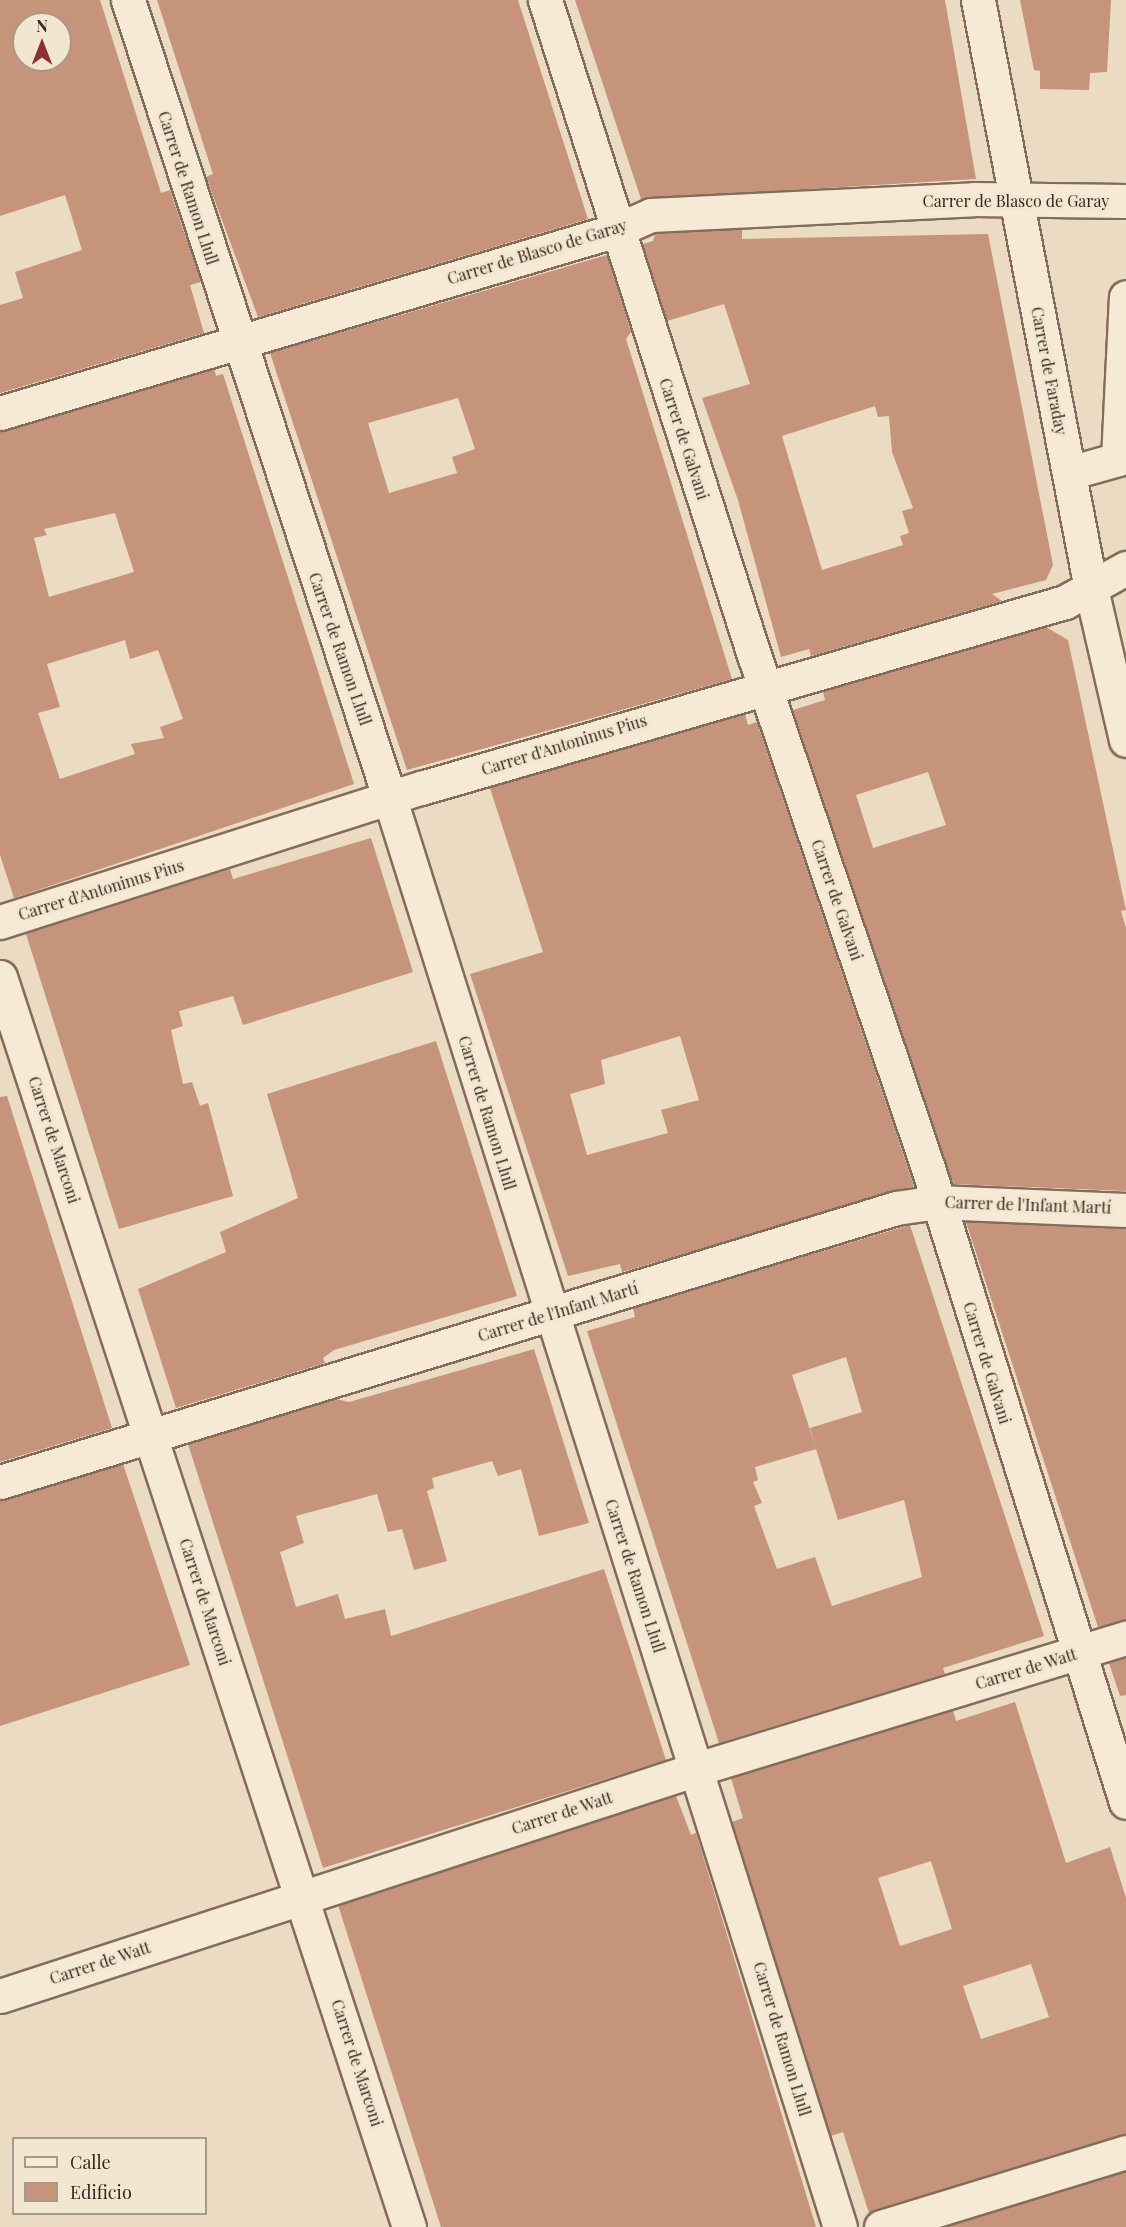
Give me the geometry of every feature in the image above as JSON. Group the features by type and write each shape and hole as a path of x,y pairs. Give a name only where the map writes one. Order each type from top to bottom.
{"street":[{"name":"Carrer de Ramon Llull","path":"128,0 237,341 390,799 550,1314 697,1769 840,2227"},
{"name":"Carrer de Galvani","path":"545,0 766,688 937,1202 1077,1653 1126,1802"},
{"name":"Carrer de Faraday","path":"978,0 1014,200 1090,584 1126,740"},
{"name":"Carrer de Blasco de Garay","path":"0,413 617,230 651,215 1014,200 1126,201"},
{"path":"1069,472 1118,459 1126,297"},
{"name":"Carrer d'Antoninus Pius","path":"0,922 390,799 1065,602 1090,584 1126,568"},
{"name":"Carrer de Marconi","path":"0,977 303,1896 409,2227"},
{"name":"Carrer de l'Infant Martí","path":"0,1482 896,1208 937,1202 1126,1209"},
{"name":"Carrer de Watt","path":"0,1996 697,1769 1126,1638"},
{"path":"881,2227 1126,2152"}],"building":[{"path":"0,0 100,0 161,193 170,190 201,282 190,285 204,333 0,393 0,305 23,298 15,272 82,250 65,195 0,216"},
{"path":"157,0 518,0 588,219 258,317 206,177 213,174"},
{"path":"575,0 945,0 976,179 641,199"},
{"path":"1020,0 1111,0 1107,72 1090,73 1089,90 1040,89 1040,71 1034,70"},
{"path":"742,229 742,239 988,234 1053,565 1046,580 992,594 1002,601 811,656 809,649 781,657 738,500 702,398 750,384 724,304 667,321 643,244 653,241 655,234","holes":["875,406 878,417 889,416 892,452 913,508 902,511 909,533 900,536 903,545 822,570 782,436"]},
{"path":"607,255 631,332 626,339 732,679 407,770 270,353","holes":["458,398 475,449 452,457 457,473 389,493 368,423"]},
{"path":"214,369 216,376 223,374 354,784 14,898 0,855 0,431","holes":["115,513 134,572 49,597 34,538 47,535 44,529","125,640 130,659 158,650 183,719 160,727 164,738 131,744 135,754 60,779 38,713 60,707 47,664"]},
{"path":"1046,627 1068,640 1126,910 1121,911 1126,928 1126,1191 953,1184 793,710 825,700 823,692","holes":["928,772 946,825 873,848 856,795"]},
{"path":"745,714 748,725 757,722 914,1186 622,1272 620,1264 568,1276 470,974 543,952 490,788","holes":["680,1036 699,1100 661,1110 668,1133 587,1155 570,1094 605,1084 601,1060"]},
{"path":"371,838 413,972 243,1025 233,996 179,1011 183,1026 171,1030 183,1084 192,1082 200,1106 208,1103 233,1196 119,1229 26,934 230,869 233,879"},
{"path":"436,1041 517,1296 334,1350 323,1358 325,1363 176,1408 138,1289 226,1252 220,1232 298,1198 267,1094"},
{"path":"7,1096 112,1428 0,1462 0,1097"},
{"path":"966,1222 1126,1229 1126,1620 1098,1627"},
{"path":"910,1225 1044,1636 943,1668 945,1674 719,1743 587,1331 635,1317 633,1308","holes":["846,1357 862,1412 810,1428 816,1448 792,1375","816,1449 838,1520 904,1500 922,1577 832,1606 815,1557 777,1569 754,1506 762,1503 753,1482 758,1480 755,1467"]},
{"path":"534,1349 589,1523 539,1536 521,1469 498,1476 492,1461 432,1478 434,1488 427,1491 447,1561 414,1570 402,1529 388,1532 377,1494 296,1516 304,1543 280,1552 296,1607 338,1594 345,1619 385,1609 391,1636 604,1569 666,1760 323,1868 188,1444 336,1399 349,1402"},
{"path":"123,1464 190,1665 0,1726 0,1500"},
{"path":"1126,1658 1126,1695 1120,1696 1109,1663"},
{"path":"1015,1702 1066,1863 1110,1847 1126,1898 1126,2134 869,2213 843,2132 831,2136 732,1822 743,1818 731,1778 953,1710 956,1721","holes":["931,1861 952,1929 900,1946 878,1878","1031,1964 1049,2017 981,2039 963,1986"]},
{"path":"676,1796 691,1835 696,1833 816,2227 441,2227 338,1905"},
{"path":"1126,2172 1126,2227 945,2227"}]}
